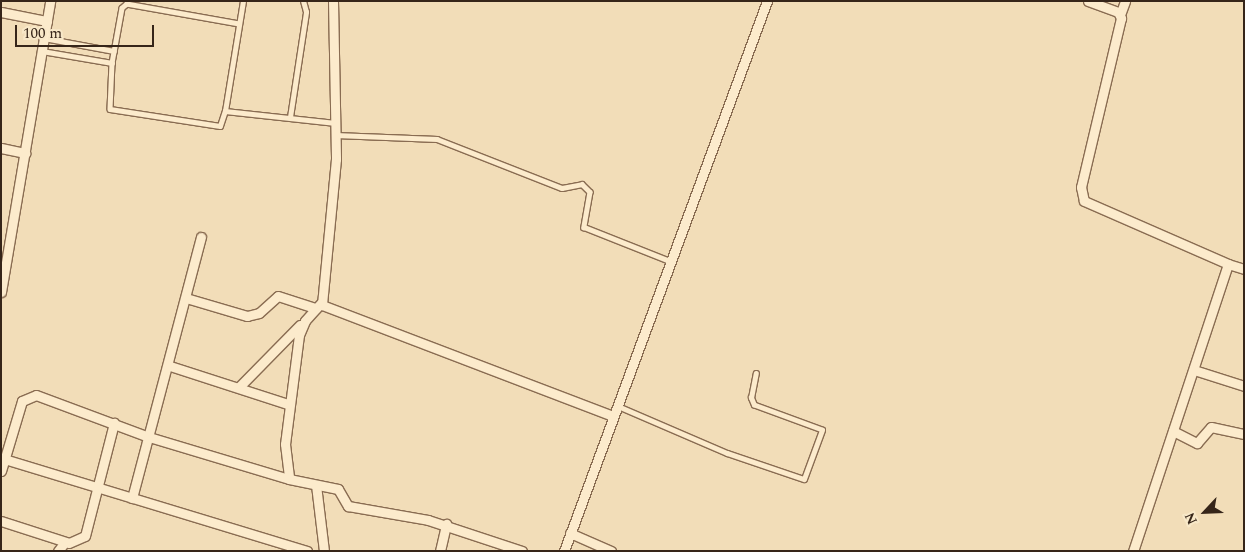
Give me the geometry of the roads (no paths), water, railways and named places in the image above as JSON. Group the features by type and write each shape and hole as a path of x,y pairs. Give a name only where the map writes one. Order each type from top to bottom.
{"street":[{"path":"1,292 50,1"},
{"path":"239,387 319,306 333,200 335,123 333,1"},
{"path":"564,551 767,1"},
{"path":"1125,1 1120,15 1121,27 1081,187 1084,201 1228,264 1244,269"},
{"path":"1091,2 1120,15"},
{"path":"1,12 47,21"},
{"path":"1,148 25,153"},
{"path":"132,498 170,366 201,237"},
{"path":"1136,550 1228,264"},
{"path":"186,298 247,316 260,313 278,296 319,306 613,416"},
{"path":"290,479 285,444 288,404 299,335 305,321"},
{"path":"170,366 288,404"},
{"path":"1194,370 1244,386"},
{"path":"1,471 3,458 22,401 31,395 149,437 290,479 338,489 348,506 446,524 522,551"},
{"path":"1,521 64,542 74,542 85,536 114,423"},
{"path":"1173,431 1198,443 1211,427 1244,434"},
{"path":"3,458 292,549 306,551"},
{"path":"316,485 324,551"},
{"path":"440,551 446,524"},
{"path":"570,533 611,551"},
{"path":"58,551 64,542"}],"lane":[{"path":"239,24 127,4 114,51 107,100 114,111 212,127 222,123 243,1"},
{"path":"290,117 306,12 303,1"},
{"path":"44,38 114,51"},
{"path":"42,51 112,63"},
{"path":"225,111 335,123"},
{"path":"335,135 438,139 562,188 582,184 590,192 584,227 670,262"},
{"path":"617,405 727,453 804,478 822,430 754,405 751,398 756,373"}]}
